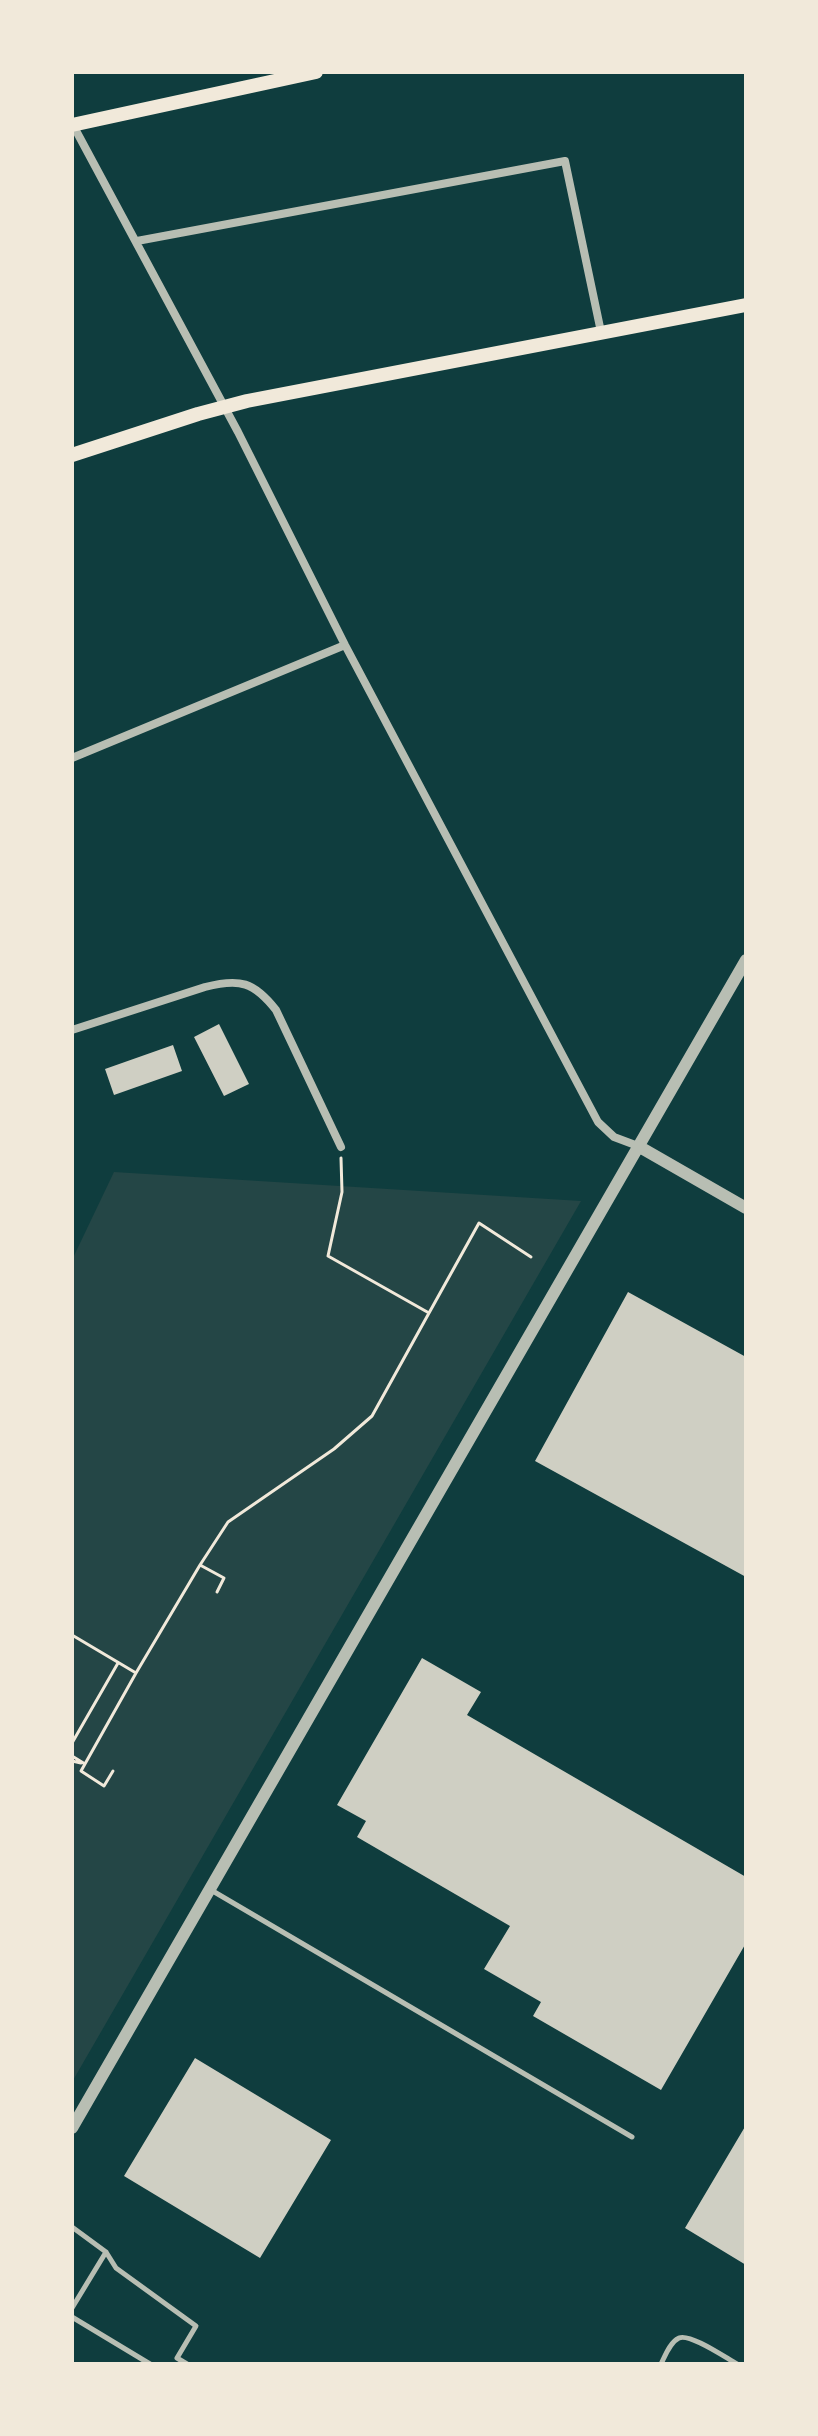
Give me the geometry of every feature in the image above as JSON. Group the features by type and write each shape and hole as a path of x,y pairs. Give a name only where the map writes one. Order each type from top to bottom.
{"main road":[{"path":"73,125 316,72"},
{"path":"72,455 247,401 746,305"}],"street":[{"path":"73,125 238,432 345,645 598,1122 614,1137 638,1146 746,1208"},
{"path":"137,241 565,161 601,332"},
{"path":"72,758 345,645"},
{"path":"72,2128 746,960"},
{"path":"72,1030 219,983 245,983 268,999 276,1010 341,1147"}],"lane":[{"path":"210,1889 632,2137"},
{"path":"72,2227 106,2252 116,2268 196,2326 175,2361 187,2364"},
{"path":"72,2308 106,2252"},
{"path":"72,2317 150,2364"},
{"path":"661,2364 677,2338 683,2336 737,2364"}],"path":[{"path":"341,1147 342,1192 328,1256 429,1313"},
{"path":"113,1771 104,1786 81,1771 136,1673 228,1522 334,1449 372,1416 479,1223 531,1257"},
{"path":"200,1565 224,1578 217,1592"},
{"path":"72,1635 136,1673"},
{"path":"72,1743 118,1663"},
{"path":"72,1758 85,1764"}],"shaded area":[{"path":"114,1172 581,1201 72,2082 72,1260"}],"building":[{"path":"219,1024 249,1084 224,1096 194,1037"},
{"path":"173,1045 182,1071 114,1095 105,1069"},
{"path":"628,1292 746,1357 746,1577 535,1461"},
{"path":"422,1658 481,1692 467,1715 746,1877 746,1943 661,2090 533,2016 541,2002 484,1969 510,1926 357,1837 366,1821 337,1805"},
{"path":"195,2058 331,2140 260,2258 124,2176"},
{"path":"746,2125 746,2265 685,2228"}]}
